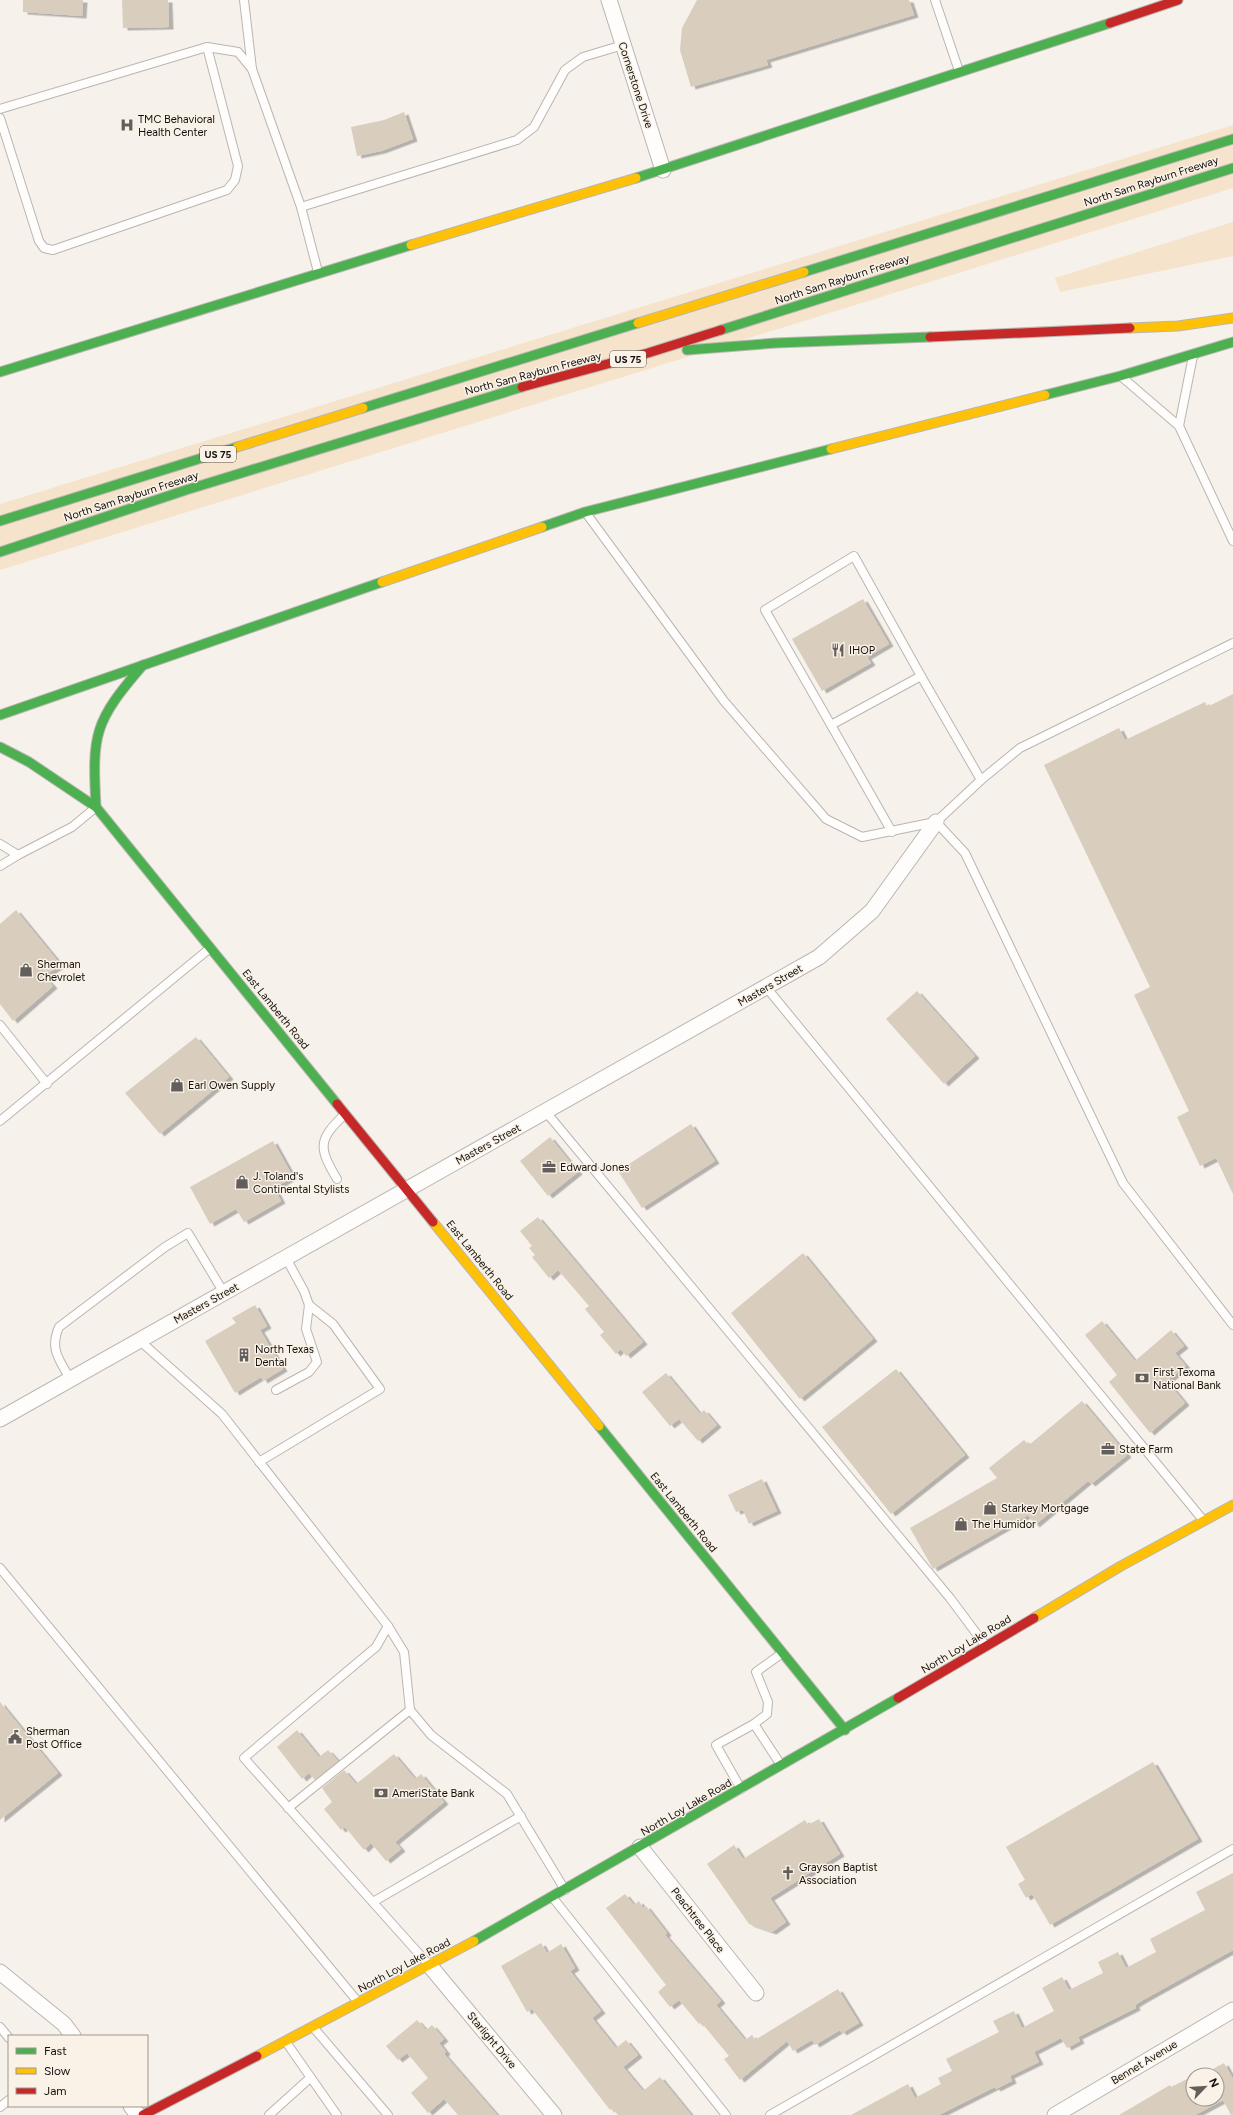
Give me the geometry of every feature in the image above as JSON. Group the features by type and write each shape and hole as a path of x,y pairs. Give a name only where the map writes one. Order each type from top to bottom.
{"main road":[{"path":"0,372 318,273 663,170 1176,0"},
{"name":"North Sam Rayburn Freeway","path":"0,521 1233,139"},
{"name":"North Sam Rayburn Freeway","path":"0,552 186,490 479,399 648,353 1233,168"},
{"path":"648,353 776,343 1178,326 1233,318"},
{"path":"0,715 585,512 1120,376 1233,342"},
{"path":"96,807 94,770 97,734 113,699 145,664"},
{"name":"East Lamberth Road","path":"0,748 29,762 96,807 845,1730"},
{"name":"North Loy Lake Road","path":"143,2115 430,1966 553,1898 845,1730 1121,1566 1233,1505"}],"street":[{"name":"Cornerstone Drive","path":"609,0 663,170"},
{"name":"Masters Street","path":"0,1419 408,1190 818,957 872,910 936,822"},
{"name":"Peachtree Place","path":"640,1847 756,1993"},
{"name":"Starlight Drive","path":"430,1966 554,2115"},
{"path":"0,1972 64,2024 72,2035"},
{"name":"Bennet Avenue","path":"1055,2115 1233,2010"},
{"path":"132,2107 138,2115"}],"lane":[{"path":"244,0 252,69 300,207 318,273"},
{"path":"935,0 960,72"},
{"path":"300,207 517,140 534,127 565,70 583,58 623,45"},
{"path":"0,109 207,47 238,52 252,69"},
{"path":"0,118 39,241 44,248 53,250 227,190 235,180 238,166 207,47"},
{"path":"1179,426 1194,354"},
{"path":"1120,376 1179,426 1233,541"},
{"path":"585,512 724,701 826,819 862,837 936,822 981,780 1020,748 1233,643"},
{"path":"892,832 765,610 854,556 981,780"},
{"path":"830,725 921,676"},
{"path":"0,866 72,827 96,807"},
{"path":"936,822 965,853 1123,1183 1233,1325"},
{"path":"0,844 18,855"},
{"path":"0,1121 211,948"},
{"path":"766,987 1204,1520"},
{"path":"0,1025 47,1084"},
{"path":"546,1112 944,1592 986,1646"},
{"path":"337,1179 322,1150 325,1138 331,1128 346,1114"},
{"path":"70,1379 54,1349 54,1337 59,1327 165,1247 188,1233 224,1293"},
{"path":"276,1390 310,1372 317,1362 306,1329 309,1305 304,1291 286,1258"},
{"path":"260,1462 380,1388 333,1324 309,1305"},
{"path":"139,1340 222,1414 388,1626 404,1652 410,1710 431,1735 507,1794 565,1891"},
{"path":"0,1568 358,2003"},
{"path":"388,1626 376,1647 244,1758 430,1966"},
{"path":"741,1789 716,1745 754,1724 767,1714 768,1702 756,1672 782,1652"},
{"path":"288,1808 410,1710"},
{"path":"754,1724 781,1766"},
{"path":"372,1902 521,1816"},
{"path":"770,2115 1233,1849"},
{"path":"553,1898 726,2115"},
{"path":"0,2027 8,2037"},
{"path":"313,2027 388,2115"},
{"path":"285,2041 337,2115"},
{"path":"269,2115 310,2078"},
{"path":"0,2107 8,2101"}],"shaded area":[{"path":"1233,125 1233,188 0,570 0,504"},
{"path":"1233,222 1233,256 1060,292 1055,278"}],"building":[{"path":"23,0 83,0 82,16 23,12"},
{"path":"122,0 168,0 169,27 123,28"},
{"path":"697,0 909,0 914,15 766,60 768,65 691,87 680,50 682,28"},
{"path":"404,112 413,139 381,151 357,156 351,127 384,120"},
{"name":"IHOP","path":"863,599 889,644 867,657 871,663 822,691 792,639"},
{"path":"1233,694 1233,1194 1216,1158 1200,1166 1177,1117 1189,1111 1134,995 1150,987 1044,765 1119,728 1125,740 1205,702 1207,707"},
{"name":"Sherman Chevrolet","path":"16,910 61,965 44,976 53,986 13,1021 0,1004 0,924"},
{"path":"917,991 975,1056 944,1084 886,1019"},
{"name":"Earl Owen Supply","path":"196,1037 229,1077 160,1134 125,1093"},
{"path":"691,1124 715,1161 642,1208 618,1171"},
{"name":"Edward Jones","path":"550,1137 578,1172 548,1196 520,1161"},
{"name":"J. Toland's Continental Stylists","path":"273,1141 293,1177 274,1188 281,1201 244,1222 236,1209 210,1224 190,1187"},
{"path":"538,1217 643,1342 626,1356 621,1349 616,1354 600,1335 604,1332 585,1309 589,1306 558,1270 549,1278 532,1257 535,1255 529,1248 532,1246 520,1231"},
{"path":"803,1253 873,1339 800,1399 731,1313"},
{"name":"North Texas Dental","path":"255,1305 267,1326 260,1330 283,1369 263,1381 261,1377 235,1393 205,1341 236,1323 232,1318"},
{"name":"First Texoma National Bank","path":"1102,1321 1135,1361 1171,1330 1184,1346 1175,1353 1186,1366 1167,1381 1185,1403 1150,1433 1109,1382 1117,1375 1085,1335"},
{"path":"896,1369 965,1455 891,1514 822,1427"},
{"path":"666,1373 700,1414 704,1410 717,1425 698,1441 679,1419 670,1426 642,1392"},
{"path":"1082,1401 1127,1455 1091,1484 1088,1481 1035,1525 1028,1515 933,1569 910,1528 997,1478 989,1468 1024,1440 1029,1445"},
{"path":"762,1479 777,1511 749,1524 743,1510 736,1512 728,1495"},
{"name":"Sherman Post Office","path":"0,1702 58,1773 0,1820"},
{"path":"297,1730 319,1757 328,1750 338,1761 315,1780 309,1773 302,1779 277,1747"},
{"name":"AmeriState Bank","path":"394,1754 415,1779 421,1774 444,1802 395,1842 401,1849 386,1861 371,1843 364,1850 345,1827 341,1830 324,1809 332,1802 322,1788 344,1770 356,1784"},
{"path":"1153,1762 1198,1839 1050,1925 1032,1894 1026,1898 1018,1884 1025,1880 1006,1847"},
{"path":"819,1819 840,1854 770,1898 786,1922 772,1932 749,1924 707,1864 734,1845 743,1859 805,1820 808,1825"},
{"path":"1233,1873 1233,1950 1143,2000 1135,2005 1136,2008 1078,2037 1080,2041 1067,2048 1061,2038 1034,2052 1039,2062 1010,2076 1012,2081 996,2089 995,2087 939,2115 851,2115 908,2084 915,2098 941,2084 938,2078 952,2071 946,2059 999,2032 993,2021 1014,2011 1022,2028 1054,2011 1042,1988 1062,1977 1069,1990 1103,1973 1098,1962 1118,1952 1126,1968 1156,1952 1150,1939 1205,1910 1196,1892"},
{"path":"625,1894 634,1905 639,1901 643,1908 646,1906 667,1933 665,1935 721,2001 716,2005 745,2040 752,2035 755,2040 838,1989 859,2023 842,2033 840,2030 815,2045 812,2040 793,2051 787,2041 740,2080 724,2059 729,2056 701,2022 699,2024 679,2000 670,2007 658,1992 666,1985 606,1908"},
{"path":"541,1943 547,1953 561,1944 575,1968 570,1971 601,2011 592,2018 616,2048 626,2040 638,2055 623,2067 643,2091 660,2077 691,2115 618,2115 612,2108 610,2110 532,2009 527,2012 501,1966"},
{"path":"417,2020 426,2030 432,2025 444,2039 439,2043 446,2052 444,2054 497,2115 458,2115 444,2099 428,2113 411,2093 428,2078 407,2053 398,2060 386,2046"},
{"path":"1224,2063 1233,2079 1233,2115 1231,2115 1225,2104 1225,2067 1217,2067"},
{"path":"1185,2080 1185,2107 1210,2107 1195,2115 1119,2115 1170,2085 1171,2087"}],"traffic: fast":[{"path":"636,178 1110,23"},
{"path":"804,272 1233,139"},
{"path":"721,330 1233,168"},
{"path":"0,372 411,245"},
{"path":"363,408 638,323"},
{"path":"687,350 776,343 930,337"},
{"path":"1045,395 1120,376 1233,342"},
{"path":"0,552 186,490 522,387"},
{"path":"0,521 237,447"},
{"path":"542,527 585,512 831,449"},
{"path":"0,715 382,582"},
{"path":"96,807 95,762 96,745 100,730 114,701 143,665"},
{"path":"0,747 29,762 96,807 337,1104"},
{"path":"599,1426 845,1730"},
{"path":"474,1941 898,1698"}],"traffic: slow":[{"path":"411,245 636,178"},
{"path":"638,323 804,272"},
{"path":"1130,328 1178,326 1233,318"},
{"path":"831,449 1045,395"},
{"path":"237,447 363,408"},
{"path":"382,582 542,527"},
{"path":"433,1222 599,1426"},
{"path":"1034,1618 1121,1566 1233,1505"},
{"path":"257,2056 474,1941"}],"traffic: jam":[{"path":"1110,23 1178,0"},
{"path":"930,337 1130,328"},
{"path":"522,387 648,353 721,330"},
{"path":"337,1104 433,1222"},
{"path":"898,1698 1034,1618"},
{"path":"143,2115 257,2056"}],"place":[{"name":"TMC Behavioral Health Center","path":"127,125"},
{"name":"IHOP","path":"838,650"},
{"name":"Sherman Chevrolet","path":"26,970"},
{"name":"Earl Owen Supply","path":"177,1085"},
{"name":"Edward Jones","path":"549,1167"},
{"name":"J. Toland's Continental Stylists","path":"242,1182"},
{"name":"North Texas Dental","path":"244,1355"},
{"name":"First Texoma National Bank","path":"1142,1378"},
{"name":"State Farm","path":"1108,1449"},
{"name":"Starkey Mortgage","path":"990,1508"},
{"name":"The Humidor","path":"961,1524"},
{"name":"Sherman Post Office","path":"15,1737"},
{"name":"AmeriState Bank","path":"381,1793"},
{"name":"Grayson Baptist Association","path":"788,1873"}]}
